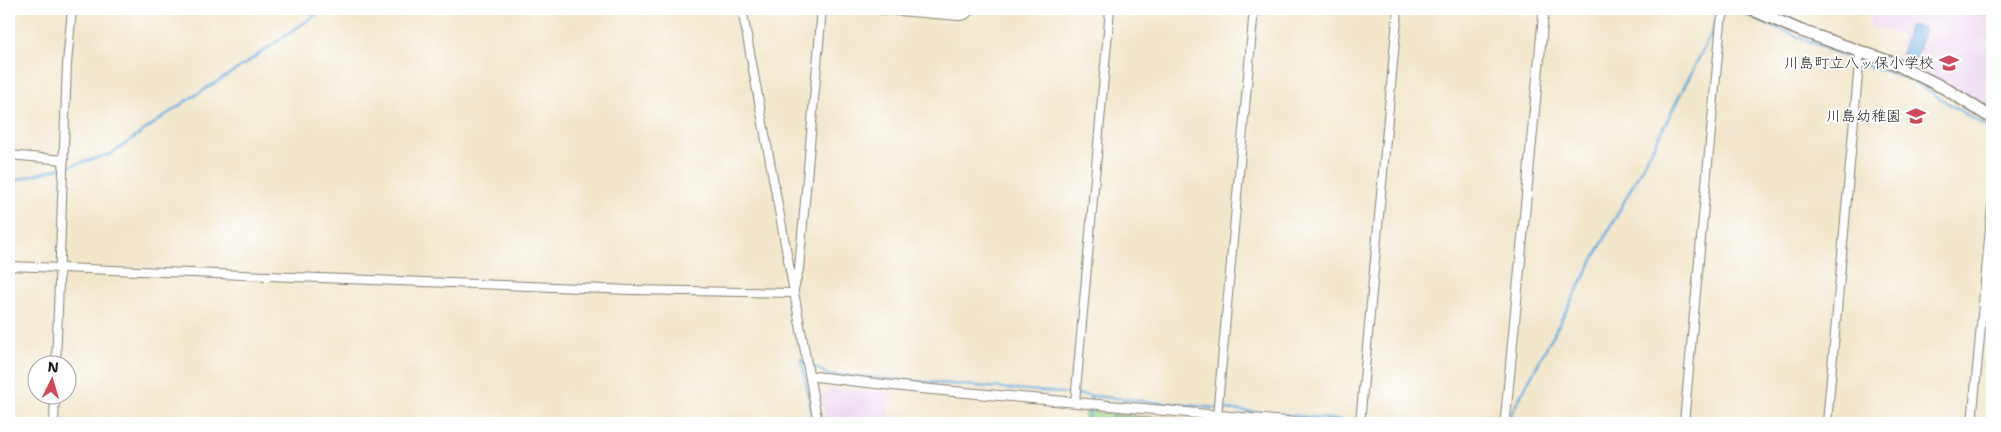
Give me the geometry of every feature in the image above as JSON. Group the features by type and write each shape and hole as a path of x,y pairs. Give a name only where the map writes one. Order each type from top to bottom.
{"main road":[{"path":"1751,9 1799,30 1896,64 1946,89 1992,118"}],"street":[{"path":"56,354 67,64 72,9"},
{"path":"742,9 793,293 811,376 818,423"},
{"path":"793,293 798,269 822,9"},
{"path":"874,9 917,10 959,16 965,15 972,9"},
{"path":"1075,402 1110,9"},
{"path":"1217,416 1254,9"},
{"path":"1360,423 1398,9"},
{"path":"1505,423 1544,9"},
{"path":"1684,423 1721,22 1726,9"},
{"path":"1827,423 1860,52"},
{"path":"9,155 64,160"},
{"path":"1972,423 1992,206"},
{"path":"9,266 631,290 793,293"},
{"path":"811,376 915,388 1303,423"},
{"path":"54,423 55,404"}],"shaded area":[{"name":"川島町立八ッ保小学校","path":"1875,9 1992,9 1992,113 1897,59 1901,36 1868,25"},
{"path":"830,388 891,393 888,423 826,423 821,398"}],"green space":[{"path":"1085,411 1219,423 1084,423"},
{"path":"1112,414 1202,422 1202,423 1111,422"}],"water":[{"path":"1909,25 1924,28 1917,59 1902,56"}],"waterway":[{"path":"66,167 111,154 183,103 239,68 324,9"},
{"path":"1509,418 1668,119 1712,32 1720,9"},
{"path":"1732,9 1871,67 1907,78 1992,130"},
{"path":"9,182 60,168"},
{"path":"805,362 801,359 814,423"},
{"path":"810,364 827,374 1052,392 1369,423"},
{"path":"1088,423 1091,396"}],"place":[{"name":"川島町立八ッ保小学校","path":"1949,63"},
{"name":"川島幼稚園","path":"1916,116"}]}
